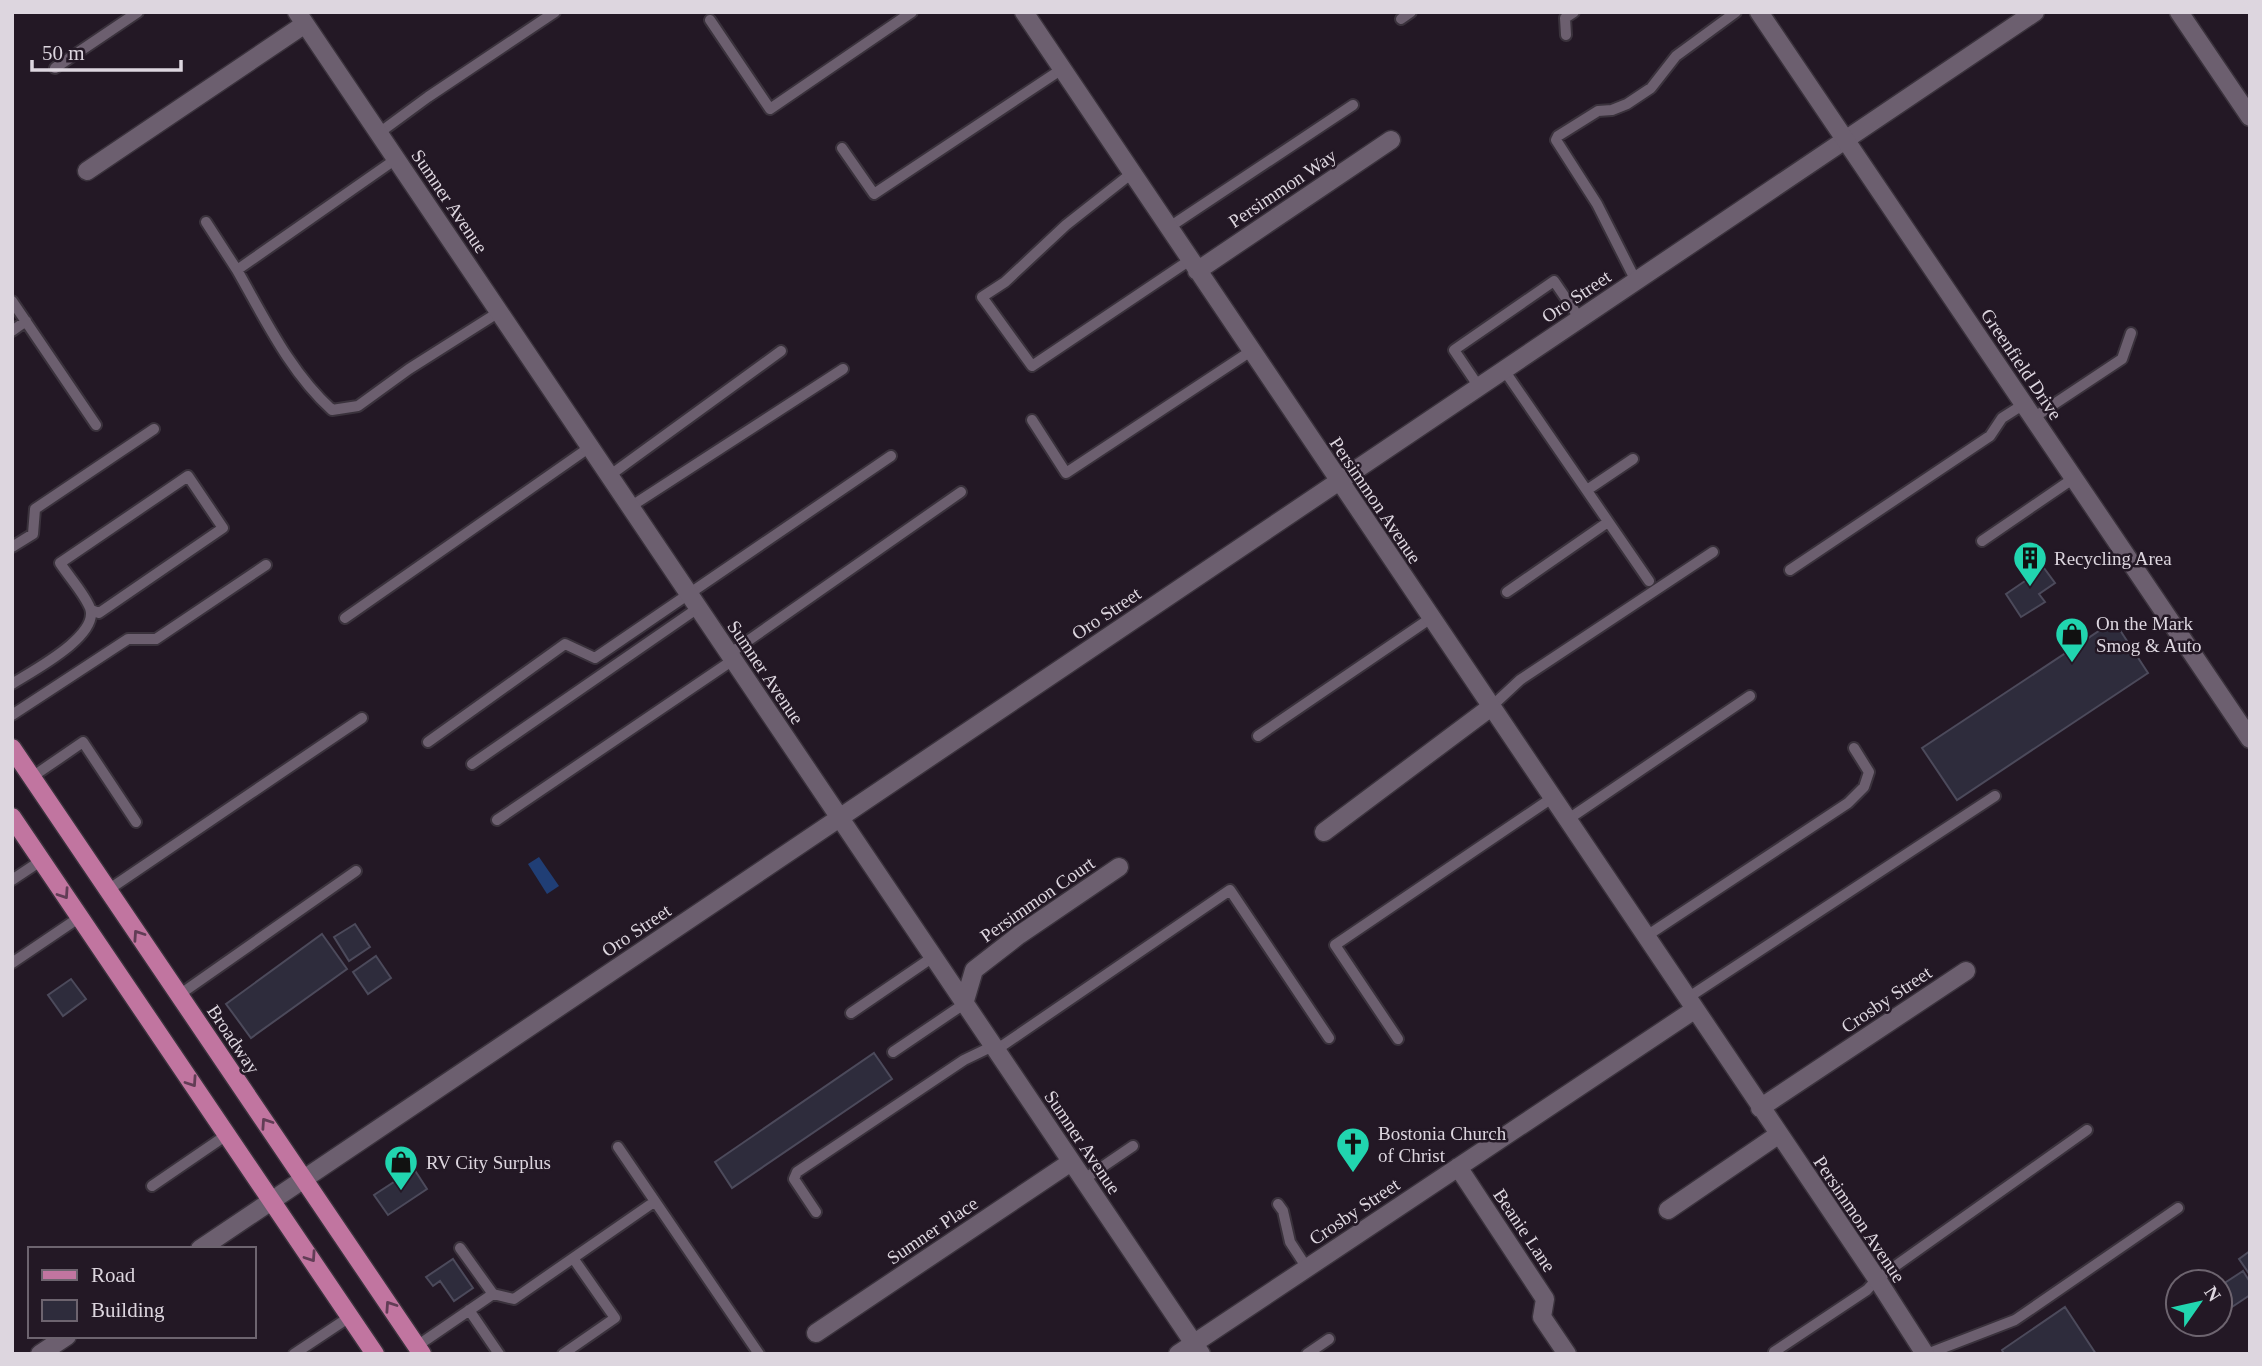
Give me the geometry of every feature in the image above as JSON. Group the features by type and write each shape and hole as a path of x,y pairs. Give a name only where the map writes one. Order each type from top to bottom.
{"main road":[{"name":"Broadway","path":"12,748 419,1350"},
{"path":"12,817 375,1354"}],"street":[{"name":"Persimmon Avenue","path":"1024,12 1926,1354"},
{"name":"Greenfield Drive","path":"1759,12 2250,739"},
{"name":"Oro Street","path":"203,1247 2035,12"},
{"path":"2179,12 2250,117"},
{"name":"Sumner Avenue","path":"306,16 379,134 1197,1349"},
{"path":"87,171 306,16"},
{"name":"Persimmon Way","path":"1193,266 1391,140"},
{"path":"1324,832 1491,707"},
{"name":"Persimmon Court","path":"964,1003 974,970 1019,935 1119,867"},
{"name":"Crosby Street","path":"1760,1108 1966,971"},
{"name":"Crosby Street","path":"1178,1354 1197,1349 1307,1268 1458,1167 1690,1004"},
{"path":"1668,1210 1778,1135"},
{"name":"Sumner Place","path":"816,1333 1071,1162"},
{"name":"Beanie Lane","path":"1458,1167 1545,1299 1542,1317 1567,1354"},
{"path":"40,1354 64,1338"}],"lane":[{"path":"55,68 138,12"},
{"path":"379,134 428,97 555,12"},
{"path":"710,20 770,109 912,12"},
{"path":"1401,19 1411,12"},
{"path":"1566,35 1565,18 1574,12"},
{"path":"1636,281 1597,204 1556,140 1598,111 1612,110 1627,104 1651,88 1676,56 1736,12"},
{"path":"842,148 874,194 1062,69"},
{"path":"1168,228 1353,105"},
{"path":"237,270 396,159"},
{"path":"1132,173 1066,225 1004,282 982,297 1032,366 1193,266"},
{"path":"206,222 309,389 332,410 358,406 409,369 499,312"},
{"path":"1479,387 1454,350 1554,281 1580,319"},
{"path":"12,301 96,425"},
{"path":"12,331 26,321"},
{"path":"1790,570 1990,436 2002,418 2029,411 2122,359 2130,333"},
{"path":"609,476 781,351"},
{"path":"1032,420 1066,473 1251,351"},
{"path":"630,507 843,369"},
{"path":"1504,370 1649,581"},
{"path":"12,547 33,534 35,509 154,429"},
{"path":"345,618 590,447"},
{"path":"472,764 891,456"},
{"path":"1587,491 1633,459"},
{"path":"12,684 76,641 85,632 90,620 91,610 60,563 188,476 223,528 99,613 91,610"},
{"path":"1982,541 2074,478"},
{"path":"497,820 961,492"},
{"path":"1507,592 1608,522"},
{"path":"1491,707 1520,680 1713,552"},
{"path":"12,715 128,639 156,639 266,565"},
{"path":"428,742 565,644 595,658 693,601"},
{"path":"1258,736 1431,618"},
{"path":"1567,820 1750,696"},
{"path":"108,890 362,718"},
{"path":"32,777 83,742 136,821"},
{"path":"1645,937 1848,803 1864,787 1869,772 1854,748"},
{"path":"1690,1004 1996,796"},
{"path":"1398,1039 1335,945 1552,798"},
{"path":"12,880 42,860"},
{"path":"179,995 356,871"},
{"path":"816,1212 794,1179 797,1172 964,1060 994,1048 1230,890 1329,1038"},
{"path":"12,963 80,917"},
{"path":"851,1013 933,957"},
{"path":"893,1052 964,1003"},
{"path":"1774,1352 1867,1290 1877,1279 2087,1130"},
{"path":"152,1186 228,1134"},
{"path":"1083,1180 1133,1146"},
{"path":"618,1147 759,1354"},
{"path":"460,1248 492,1294 514,1299 654,1202"},
{"path":"1278,1204 1283,1211 1290,1242 1307,1268"},
{"path":"1926,1354 2015,1320 2178,1208"},
{"path":"563,1354 615,1318 573,1258"},
{"path":"419,1350 492,1294"},
{"path":"469,1310 499,1354"},
{"path":"294,1354 351,1317"},
{"path":"1307,1354 1329,1339"}],"water":[{"path":"539,857 559,886 547,894 528,864"}],"building":[{"name":"Recycling Area","path":"2044,568 2055,583 2039,594 2045,602 2021,617 2006,594"},
{"path":"2114,621 2148,673 1957,800 1922,748"},
{"path":"355,924 370,947 349,961 334,937"},
{"path":"322,934 347,969 251,1038 226,1004"},
{"path":"376,956 391,978 368,994 353,972"},
{"path":"71,979 86,999 63,1016 48,995"},
{"path":"874,1053 892,1079 732,1188 715,1162"},
{"name":"RV City Surplus","path":"414,1169 427,1189 388,1215 374,1195"},
{"path":"2250,1251 2250,1275 2239,1259"},
{"path":"453,1259 473,1288 454,1301 440,1281 433,1286 426,1277"},
{"path":"2243,1271 2250,1282 2250,1295 2234,1306 2234,1277"},
{"path":"2065,1307 2096,1354 2004,1354 2002,1350"}],"place":[{"name":"Recycling Area","path":"2030,588"},
{"name":"On the Mark Smog & Auto","path":"2072,664"},
{"name":"Bostonia Church of Christ","path":"1353,1174"},
{"name":"RV City Surplus","path":"401,1192"}]}
